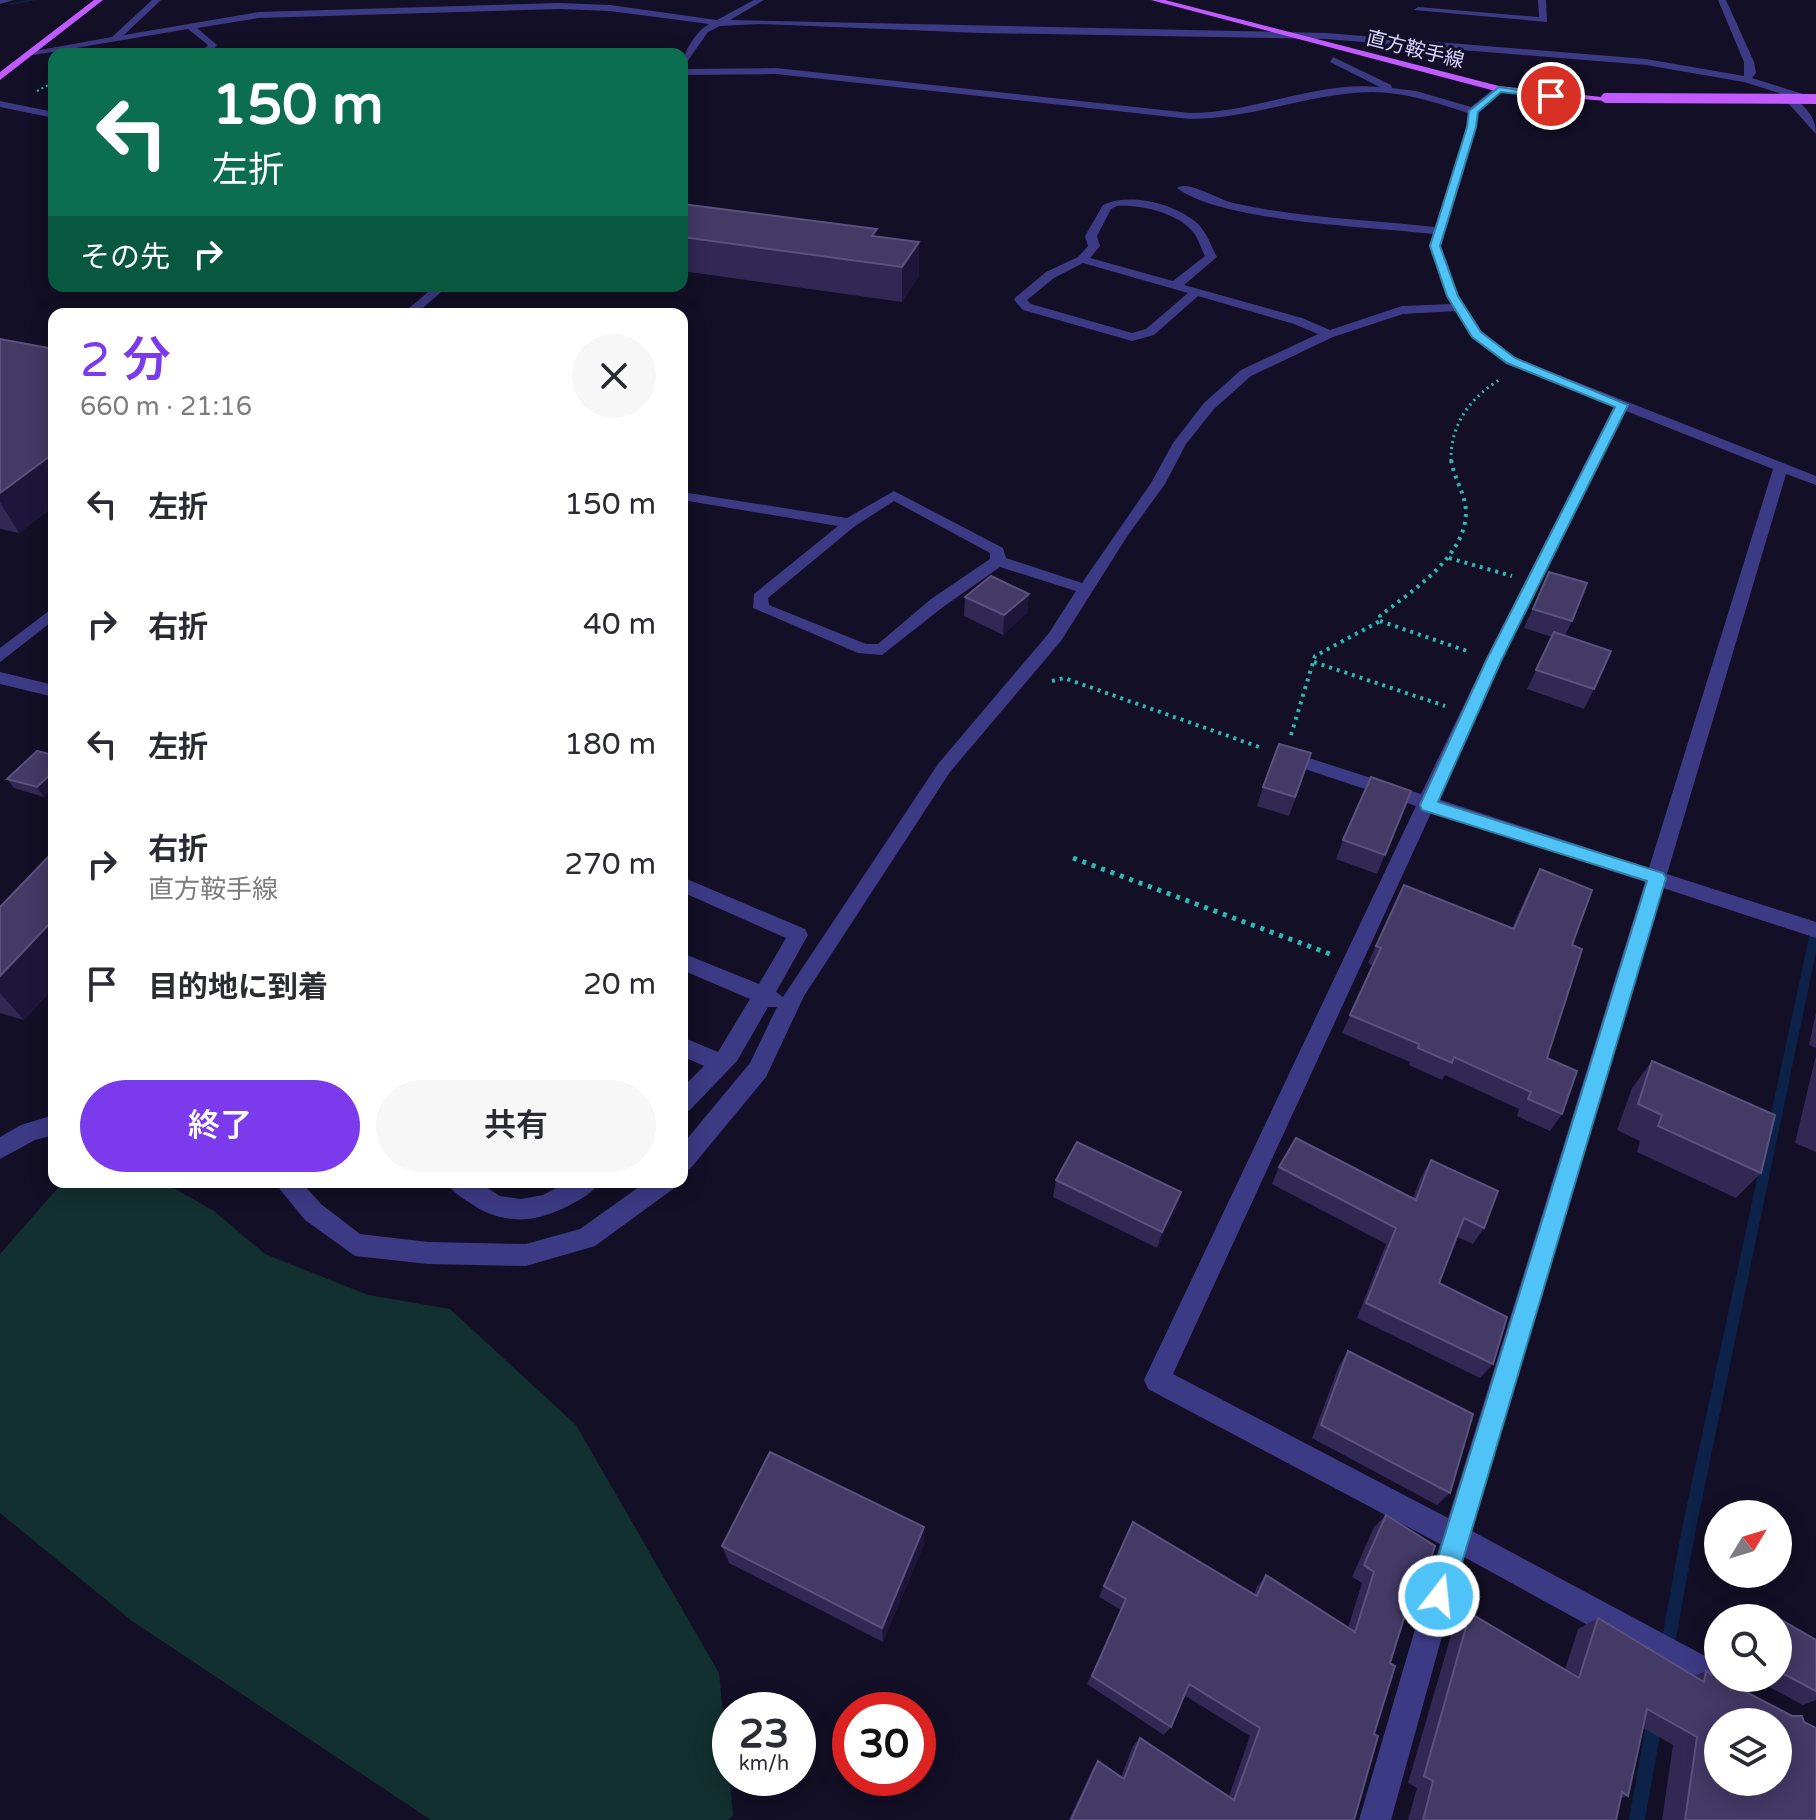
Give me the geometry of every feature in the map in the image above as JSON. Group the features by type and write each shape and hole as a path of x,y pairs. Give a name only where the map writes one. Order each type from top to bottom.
{"main road":[{"path":"0,77 99,0"},
{"name":"直方鞍手線","path":"1155,0 1499,89 1606,98 1816,100"}],"street":[{"path":"0,1 10,0"},
{"path":"113,40 157,0"},
{"path":"305,13 313,0"},
{"path":"688,57 705,30 760,0"},
{"path":"1416,42 1419,5 1544,20 1542,0"},
{"path":"1722,0 1749,62 1751,73 1746,79"},
{"path":"60,48 216,20 305,13 458,4 610,8 718,23 759,21 980,30 1286,35 1416,42 1646,62 1746,79 1816,100"},
{"path":"216,20 225,10"},
{"path":"189,26 213,45 210,48"},
{"path":"99,42 100,48"},
{"path":"34,52 48,50"},
{"path":"1333,60 1392,89 1473,111"},
{"path":"688,72 788,72 1190,116 1247,112 1341,91 1392,89"},
{"path":"1499,89 1473,111 1435,246 1442,273 1458,307 1476,334 1511,361 1816,481"},
{"path":"1777,89 1803,111 1816,131"},
{"path":"0,104 48,114"},
{"path":"1182,188 1209,200 1253,211 1437,231"},
{"path":"1176,285 1211,257 1196,228 1169,214 1127,200 1113,202 1093,229 1091,236 1094,246 1082,259 1050,275 1020,300 1027,307 1132,337 1150,332 1196,292"},
{"path":"1195,204 1209,200"},
{"path":"1169,214 1182,209"},
{"path":"1082,259 1298,321 1329,334"},
{"path":"415,308 435,292"},
{"path":"688,1155 758,1070 788,1007 847,912 944,768 1055,637 1209,406 1246,373 1329,334 1402,310 1458,307"},
{"path":"1622,405 1493,661 1157,1380 1315,1461 1455,1540 1747,1695"},
{"path":"1375,1820 1455,1540 1781,467"},
{"path":"894,495 998,551 998,561 937,603 882,650 864,649 761,608 760,597 850,523 894,495"},
{"path":"688,497 850,523"},
{"path":"998,561 1086,589"},
{"path":"0,657 48,617"},
{"path":"0,678 48,690"},
{"path":"1284,756 1816,930"},
{"path":"688,887 798,935 721,1063 688,1097"},
{"path":"688,964 788,1007"},
{"path":"688,1049 721,1063"},
{"path":"0,1149 29,1132 48,1127"},
{"path":"291,1188 313,1212 355,1245 428,1253 526,1255 586,1238 657,1188"},
{"path":"468,1188 498,1207 531,1208 557,1203 578,1188"}],"path":[{"path":"1380,621 1380,616 1449,558 1466,515 1450,458 1456,424 1486,387 1530,368"},
{"path":"1449,558 1532,581"},
{"path":"1064,678 1284,756 1315,656 1380,621 1493,661"},
{"path":"1313,662 1468,714"},
{"path":"1073,858 1354,963"}],"green space":[{"path":"58,1188 174,1188 214,1211 265,1254 368,1295 450,1309 576,1425 719,1673 721,1692 712,1692 712,1796 731,1796 733,1815 728,1820 431,1820 132,1621 0,1513 0,1254"}],"building":[{"path":"688,205 877,229 872,236 919,242 902,267 688,238"},
{"path":"0,339 48,348 48,457 0,493"},
{"path":"1549,572 1587,583 1572,621 1533,609"},
{"path":"991,576 1029,594 1004,615 965,597"},
{"path":"1554,632 1611,651 1594,689 1536,670"},
{"path":"1279,744 1311,753 1295,797 1263,787"},
{"path":"37,751 48,754 48,777 37,787 7,779"},
{"path":"1371,777 1411,791 1385,855 1343,840"},
{"path":"48,857 48,925 0,976 0,907"},
{"path":"1540,869 1592,890 1572,945 1582,949 1547,1058 1577,1071 1562,1114 1528,1099 1531,1092 1454,1057 1452,1063 1418,1048 1419,1044 1350,1015 1381,948 1376,946 1404,885 1514,929"},
{"path":"1652,1061 1775,1115 1761,1173 1658,1126 1662,1115 1638,1104"},
{"path":"1296,1138 1416,1200 1431,1160 1498,1191 1484,1228 1464,1218 1439,1283 1507,1317 1493,1364 1366,1303 1396,1228 1279,1167"},
{"path":"1077,1142 1181,1192 1162,1232 1056,1180"},
{"path":"1348,1351 1473,1414 1450,1493 1321,1425"},
{"path":"770,1452 924,1527 882,1628 722,1546"},
{"path":"1386,1515 1435,1546 1420,1590 1414,1586 1390,1663 1395,1666 1374,1734 1378,1736 1354,1820 1071,1820 1098,1761 1124,1779 1140,1738 1234,1800 1260,1728 1189,1684 1171,1727 1092,1676 1126,1599 1104,1586 1133,1522 1257,1596 1266,1575 1355,1632 1374,1572 1364,1565"},
{"path":"1470,1613 1579,1678 1598,1618 1704,1682 1704,1692 1746,1692 1777,1708 1704,1708 1704,1796 1792,1796 1792,1716 1802,1716 1804,1722 1816,1728 1816,1820 1685,1820 1697,1737 1647,1709 1628,1796 1622,1792 1616,1820 1423,1820 1433,1781 1424,1776"},
{"path":"1792,1626 1816,1640 1816,1691 1792,1678"}],"waterway":[{"path":"9,4 35,0"},
{"path":"1667,1649 1689,1528 1816,928"},
{"path":"1637,1820 1654,1723"}],"route":[{"path":"1439,1596 1657,878 1428,805 1493,661 1622,405 1511,361 1476,334 1458,307 1442,273 1435,246 1437,231 1447,209 1472,127 1473,111 1499,89 1551,96"}]}
